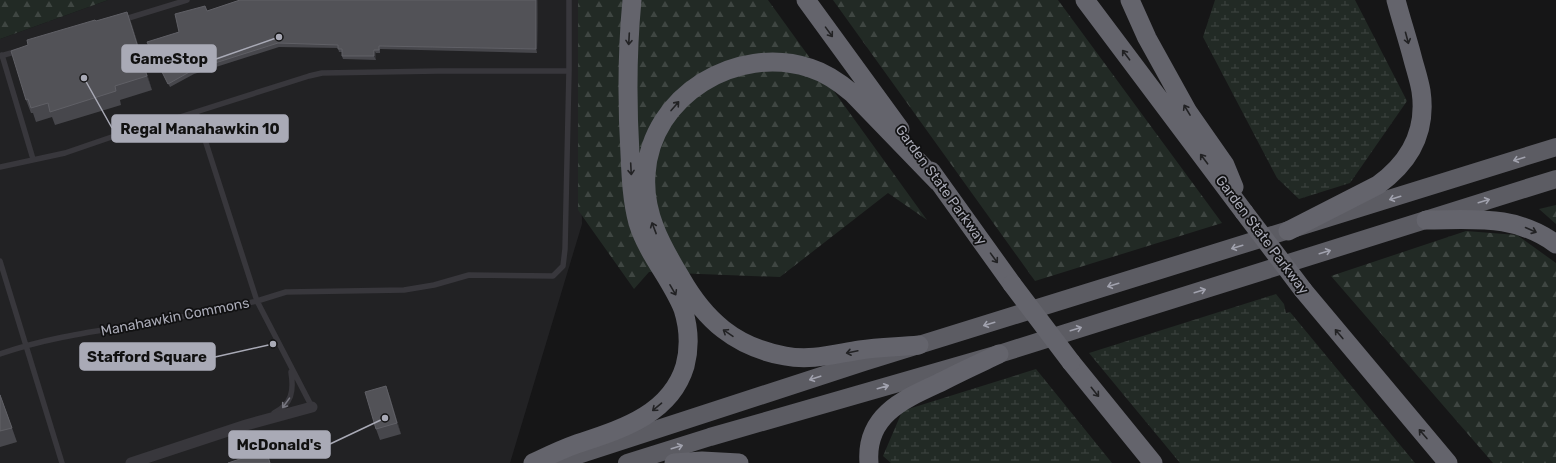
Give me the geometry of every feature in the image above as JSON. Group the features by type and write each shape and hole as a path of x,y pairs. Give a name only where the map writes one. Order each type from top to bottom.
{"highway":[{"path":"533,463 572,446 627,426 650,413 667,399 681,376 686,361 689,340 686,318 678,299 642,234 633,199 629,143 628,84 632,0"},
{"name":"Garden State Parkway","path":"806,0 1012,284 1071,362 1153,463"},
{"name":"Garden State Parkway","path":"1085,0 1303,290 1448,463"},
{"path":"1130,0 1145,33 1188,112 1225,165 1244,212"},
{"path":"1288,231 1378,185 1398,169 1412,149 1420,128 1421,92 1396,0"},
{"path":"919,345 860,350 828,357 806,358 774,354 733,336 716,324 702,310 689,292 666,253 651,219 647,197 646,173 650,152 659,130 671,111 687,94 704,81 728,69 749,63 772,62 810,68 832,78 852,93 938,182"},
{"path":"548,463 919,345 1556,147"},
{"path":"627,463 710,437 999,354 1556,179"},
{"path":"1426,220 1494,220 1512,223 1536,232 1556,244"},
{"path":"868,463 869,448 873,432 892,408 916,393 999,354"},
{"path":"674,463 702,461 739,463"}],"street":[{"path":"132,463 246,425 312,407"}],"lane":[{"path":"117,21 187,0"},
{"path":"196,112 256,301 286,292 404,290 434,285 469,275 553,276 563,266 566,249 569,0"},
{"path":"25,48 1,56 33,159"},
{"path":"0,167 65,153 132,130 322,73 419,71 569,71"},
{"path":"0,261 62,463"},
{"name":"Manahawkin Commons","path":"0,354 26,345 55,338 160,321 256,301 312,407"},
{"path":"246,425 276,413 288,402 293,384 290,366"}],"shaded area":[{"path":"108,0 579,0 582,224 510,463 0,463 0,39"}],"green space":[{"path":"0,0 108,0 0,39"},
{"path":"578,0 768,0 927,220 888,193 780,277 649,272 634,289 578,210"},
{"path":"833,0 1058,0 1222,223 1035,281"},
{"path":"1215,0 1355,0 1407,101 1350,183 1299,199 1277,178 1203,37"},
{"path":"1556,205 1556,224 1539,209"},
{"path":"1466,231 1517,235 1556,263 1556,463 1493,463 1331,276"},
{"path":"1276,294 1284,304 1286,313 1290,312 1415,463 1180,463 1089,353"},
{"path":"1036,369 1112,463 891,463 883,456 901,414 905,410"}],"building":[{"path":"240,0 536,0 536,49 379,46 379,50 374,50 374,56 342,56 342,49 338,49 338,45 278,43 193,70 168,84 147,42 179,32 175,14 205,6 207,11"},
{"path":"127,12 147,76 115,86 116,91 50,112 48,103 31,108 28,99 26,100 11,51 28,45 27,40"},
{"path":"386,386 397,423 376,429 365,392"},
{"path":"0,395 12,428 0,431"},
{"path":"266,450 270,463 228,463"}],"place":[{"name":"GameStop","path":"279,37"},
{"name":"Regal Manahawkin 10","path":"84,78"},
{"name":"Stafford Square","path":"273,344"},
{"name":"McDonald's","path":"385,418"}]}
